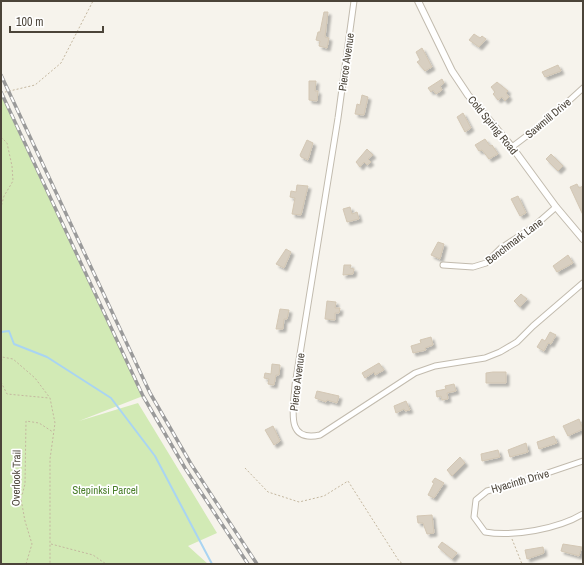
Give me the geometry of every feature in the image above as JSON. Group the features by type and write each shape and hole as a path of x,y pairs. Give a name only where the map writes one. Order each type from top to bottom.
{"street":[{"name":"Pierce Avenue","path":"354,1 338,118 295,384 293,421 300,434 307,437 320,434 415,373 435,366 485,358 500,352 517,342 533,326 583,283"},
{"name":"Cold Spring Road","path":"418,1 452,71 468,95 512,147 556,206 583,239"},
{"name":"Sawmill Drive","path":"512,147 549,119 583,88"},
{"name":"Benchmark Lane","path":"443,265 473,266 486,263 501,248 532,228 556,206"},
{"name":"Hyacinth Drive","path":"583,461 518,483 496,487 480,496 474,506 474,517 478,526 485,532 498,535 556,526 583,514"}],"path":[{"path":"1,93 35,85 60,63 93,1"},
{"path":"1,137 7,143 12,166 13,181 4,196 1,208"},
{"path":"1,354 1,364"},
{"path":"2,357 13,359 35,378 50,398 55,423 50,459 50,564"},
{"path":"1,382 7,394 50,398"},
{"name":"Overlook Trail","path":"26,564 32,544 25,521 22,498 25,484 26,421 39,423 54,432"},
{"path":"245,468 268,492 299,502 324,496 348,481 371,520 399,561 403,564"},
{"path":"509,533 522,564"},
{"path":"50,543 93,555 106,564"}],"green space":[{"name":"Stepinksi Parcel","path":"1,91 143,396 79,421 138,403 217,533 188,546 208,564 1,564"}],"building":[{"path":"324,12 328,12 325,37 329,38 327,48 319,46 320,41 316,40 318,32 320,32"},
{"path":"474,34 480,38 482,36 486,39 479,47 469,40"},
{"path":"422,48 432,67 425,71 417,62 420,60 416,52"},
{"path":"558,65 561,71 545,77 542,72"},
{"path":"442,79 444,83 440,86 442,90 436,94 433,90 431,92 428,88"},
{"path":"309,81 316,81 315,91 318,91 317,101 309,100"},
{"path":"497,82 508,91 506,93 509,97 505,101 502,97 498,100 493,94 495,92 491,87"},
{"path":"362,95 368,97 364,115 355,114 357,104 360,105"},
{"path":"463,113 471,128 465,132 457,117"},
{"path":"485,139 490,146 492,145 498,154 489,159 482,150 479,151 475,145"},
{"path":"307,140 313,143 308,160 300,155"},
{"path":"367,149 373,155 368,159 371,162 367,165 364,162 360,167 356,162"},
{"path":"551,154 563,166 558,171 546,159"},
{"path":"577,184 579,188 583,186 583,215 570,187"},
{"path":"297,185 308,186 301,215 292,214 295,198 290,197 291,191 296,192"},
{"path":"518,196 526,213 520,216 511,199"},
{"path":"350,207 352,214 357,212 359,219 347,222 343,209"},
{"path":"438,242 444,244 440,259 431,255"},
{"path":"286,249 291,252 284,268 276,264"},
{"path":"568,255 573,263 557,272 553,266"},
{"path":"344,265 351,265 350,268 354,269 353,274 343,275"},
{"path":"521,294 527,299 520,307 514,301"},
{"path":"327,301 336,302 335,308 340,308 339,313 335,313 335,320 325,319"},
{"path":"280,309 289,310 287,319 284,319 283,329 276,329"},
{"path":"550,332 556,335 551,344 548,343 544,351 537,347 542,339 545,341"},
{"path":"431,337 433,345 425,348 426,350 413,353 411,346 421,343 420,340"},
{"path":"379,363 384,370 375,375 374,372 365,378 362,373"},
{"path":"272,364 280,365 279,375 276,375 274,385 268,384 269,379 264,378 265,373 271,374"},
{"path":"506,372 506,383 486,383 486,373"},
{"path":"454,384 456,391 447,393 448,399 442,400 441,396 437,397 436,391 446,389 445,386"},
{"path":"317,391 339,396 337,403 327,400 326,402 315,398"},
{"path":"406,401 410,410 405,411 404,409 396,413 394,406"},
{"path":"579,419 583,429 568,436 563,426"},
{"path":"273,426 280,441 274,445 265,430"},
{"path":"554,436 557,443 539,449 537,442"},
{"path":"526,443 528,452 510,457 508,450"},
{"path":"498,450 500,457 482,461 481,454"},
{"path":"460,457 465,463 452,476 447,470"},
{"path":"435,478 444,483 434,498 428,495 434,483 432,482"},
{"path":"432,515 434,533 427,534 423,523 418,523 417,516"},
{"path":"442,542 457,553 452,559 438,547"},
{"path":"563,544 582,547 579,556 561,551"},
{"path":"543,547 544,553 527,559 525,550"}],"waterway":[{"path":"1,332 9,331 14,344 47,357 111,398 155,456 212,564"}],"railway":[{"path":"1,75 150,393 191,464 257,564"},
{"path":"1,92 143,396 185,468 248,564"}]}
